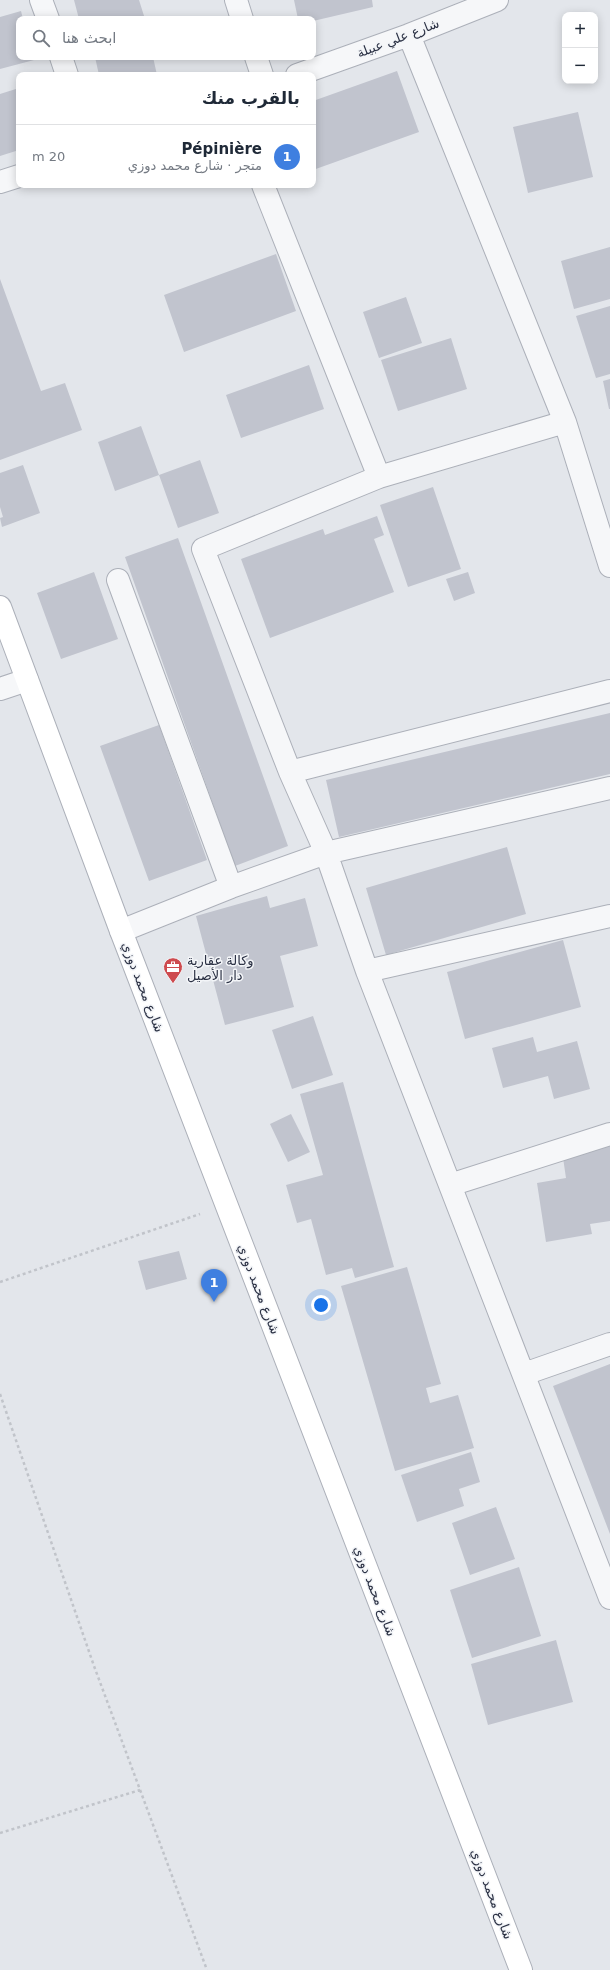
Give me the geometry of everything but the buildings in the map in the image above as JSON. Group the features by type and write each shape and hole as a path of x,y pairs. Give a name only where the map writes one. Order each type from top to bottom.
{"street":[{"path":"41,0 47,16"},
{"path":"236,0 241,16"},
{"name":"شارع علي عبيلة","path":"305,72 409,35 475,4 497,0"},
{"path":"409,35 564,422 610,566"},
{"path":"62,60 66,72"},
{"path":"257,60 261,72"},
{"path":"0,182 16,177"},
{"path":"264,188 379,477"},
{"path":"564,422 379,477 203,549 290,772 326,853 367,971 610,1598"},
{"path":"118,580 231,887"},
{"name":"شارع محمد دوزي","path":"0,607 122,931 521,1970"},
{"path":"0,689 27,680"},
{"path":"290,772 610,691"},
{"path":"122,931 231,887 326,853 610,788"},
{"path":"367,971 610,916"},
{"path":"450,1185 610,1134"},
{"path":"524,1374 610,1344"}],"path":[{"path":"0,1282 227,1205"},
{"path":"0,1394 94,1666 207,1970"},
{"path":"0,1833 140,1790"}],"place":[{"name":"وكالة عقارية دار الأصيل","path":"173,984"},
{"name":"Pépinière","path":"214,1302"}]}
